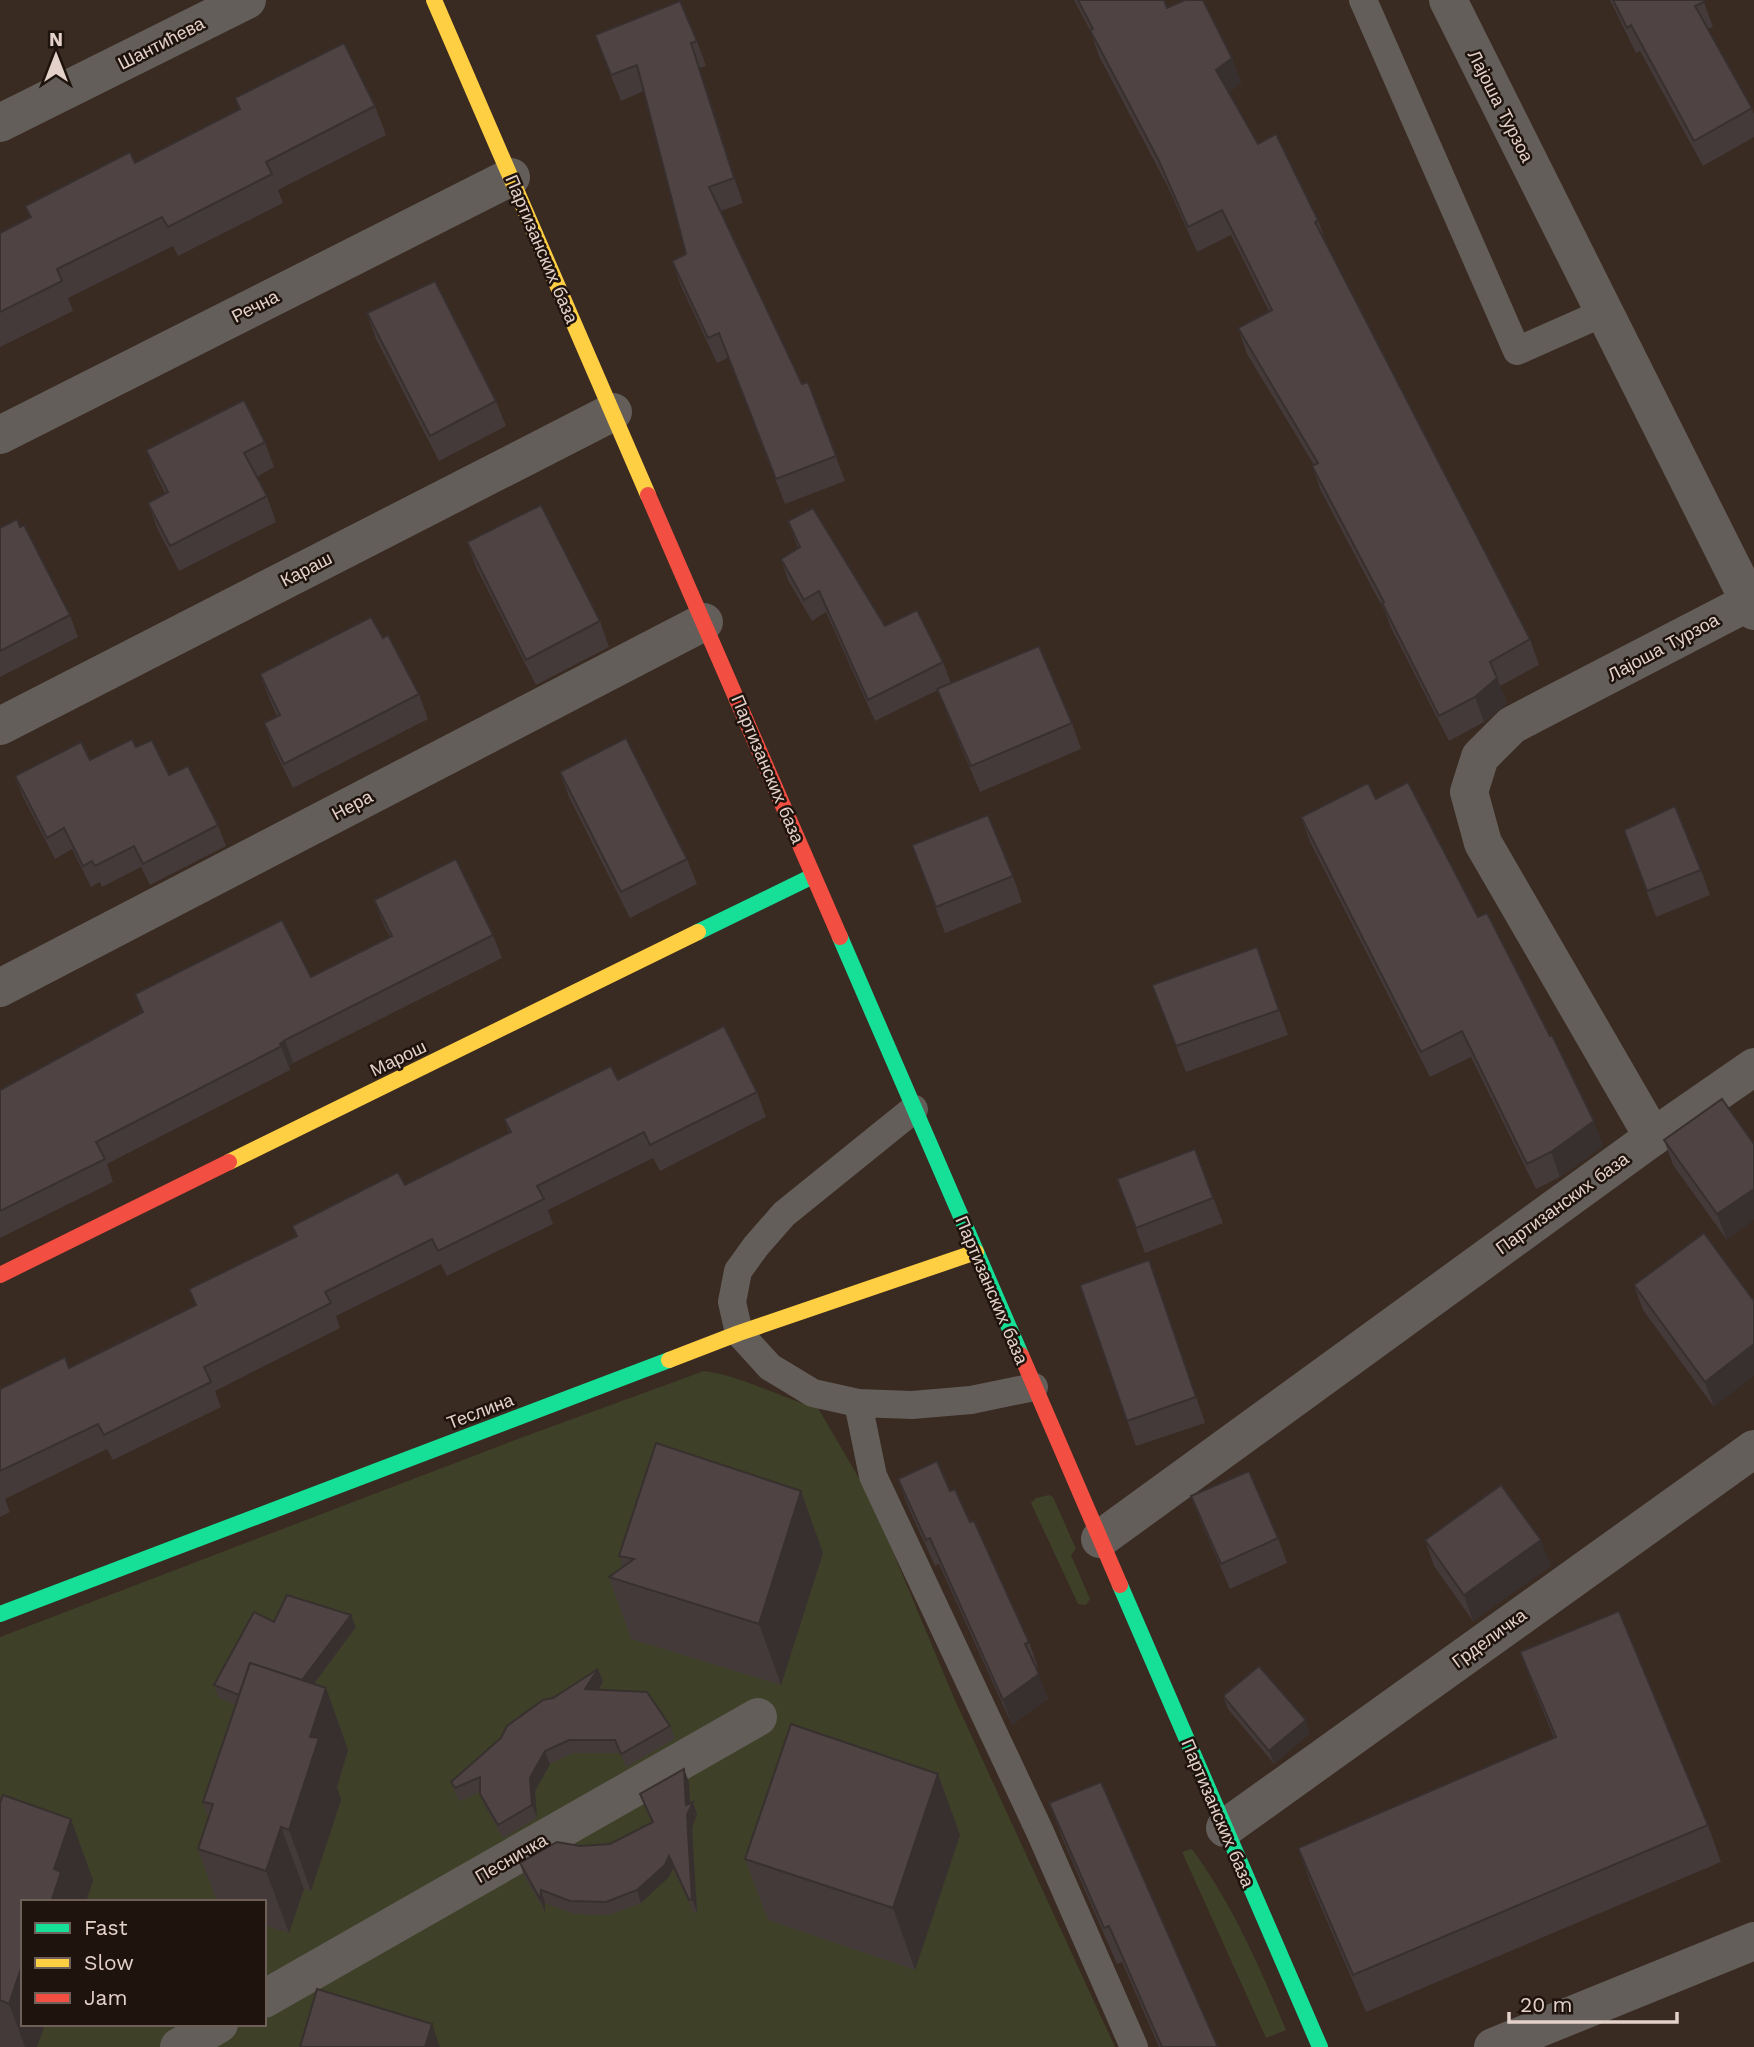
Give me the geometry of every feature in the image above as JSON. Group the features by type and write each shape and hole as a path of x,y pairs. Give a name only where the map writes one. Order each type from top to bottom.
{"street":[{"name":"Шантићева","path":"0,123 247,0"},
{"name":"Партизанских база","path":"434,0 1320,2047"},
{"name":"Лајоша Турзоа","path":"1448,0 1751,607 1512,725 1480,757 1469,792 1483,843 1653,1137"},
{"name":"Речна","path":"0,435 511,177"},
{"name":"Караш","path":"0,726 613,412"},
{"name":"Нера","path":"0,988 704,622"},
{"name":"Марош","path":"0,1275 814,876"},
{"name":"Партизанских база","path":"1100,1539 1653,1137 1754,1067"},
{"name":"Теслина","path":"0,1614 739,1333 976,1252"},
{"name":"Грделичка","path":"1225,1828 1754,1449"},
{"name":"Песничка","path":"266,1998 758,1717"},
{"path":"1493,2047 1754,1941"},
{"path":"179,2047 216,2026"}],"lane":[{"path":"1363,0 1517,351 1605,313"},
{"path":"914,1109 784,1214 756,1246 738,1271 732,1302 739,1333 770,1367 814,1393 858,1403 912,1405 971,1400 1034,1387"},
{"path":"858,1403 873,1476 1034,1820 1134,2047"}],"green space":[{"path":"704,1371 733,1377 818,1408 870,1497 954,1698 1115,2047 0,2047 0,1637 523,1437"},
{"path":"1049,1495 1053,1497 1076,1549 1071,1555 1090,1599 1086,1605 1078,1604 1031,1503 1036,1498"},
{"path":"1192,1849 1232,1914 1286,2030 1266,2038 1182,1852"}],"building":[{"path":"1078,0 1164,0 1167,8 1185,0 1203,0 1232,58 1216,70 1258,144 1276,134 1318,220 1315,222 1530,639 1490,662 1497,678 1475,697 1439,716 1382,603 1384,602 1312,466 1318,463 1238,328 1272,310 1222,210 1188,227 1159,161 1090,30 1093,29"},
{"path":"1613,0 1703,0 1704,2 1695,6 1752,108 1694,141 1631,25 1627,28"},
{"path":"680,1 697,41 691,43 734,178 709,187 802,384 808,382 836,456 776,479 719,333 708,338 672,261 686,254 637,65 611,75 595,35"},
{"path":"344,43 375,106 266,162 272,174 168,227 162,217 57,269 62,281 0,312 0,233 31,217 25,206 130,152 135,163 240,109 235,98"},
{"path":"435,281 496,401 430,436 367,313"},
{"path":"244,400 265,442 244,453 267,496 170,546 148,503 168,492 146,450"},
{"path":"541,505 600,621 526,660 467,542"},
{"path":"813,508 885,626 917,610 943,662 868,700 819,591 804,600 781,559 800,547 788,521"},
{"path":"17,519 20,527 24,525 70,615 0,651 0,528"},
{"path":"371,617 383,638 388,635 419,694 284,764 264,723 280,715 260,674"},
{"path":"1039,646 1072,723 971,766 937,689"},
{"path":"626,738 687,859 621,892 560,772"},
{"path":"132,739 136,747 152,740 169,775 188,766 218,825 143,864 134,846 95,866 92,861 83,866 64,828 47,838 15,776 81,742 90,760"},
{"path":"1408,782 1478,917 1487,913 1594,1121 1551,1152 1527,1164 1462,1031 1421,1052 1301,817 1368,783 1376,799"},
{"path":"1675,806 1701,870 1647,891 1624,830"},
{"path":"988,815 1013,876 936,907 912,845"},
{"path":"456,859 493,935 285,1040 280,1044 282,1046 96,1142 105,1159 0,1211 0,1090 143,1012 135,994 282,920 311,977 392,936 374,900"},
{"path":"1257,947 1279,1010 1176,1046 1152,985"},
{"path":"724,1026 757,1092 650,1145 644,1132 537,1186 544,1199 438,1251 432,1239 325,1292 331,1303 204,1367 211,1382 104,1435 98,1424 0,1471 0,1389 65,1357 69,1368 196,1305 189,1289 297,1236 292,1226 398,1172 405,1185 511,1132 504,1119 611,1066 618,1080"},
{"path":"1722,1099 1754,1144 1754,1189 1717,1214 1664,1140"},
{"path":"1195,1149 1213,1198 1136,1228 1117,1179"},
{"path":"1704,1233 1754,1301 1754,1344 1705,1382 1634,1285"},
{"path":"1149,1260 1196,1397 1127,1421 1080,1285"},
{"path":"656,1443 801,1491 759,1624 609,1577 634,1559 619,1556"},
{"path":"937,1461 950,1491 955,1489 970,1522 974,1521 1029,1642 1025,1644 1039,1674 1003,1700 930,1538 926,1540 898,1479"},
{"path":"1249,1471 1278,1538 1221,1564 1191,1496"},
{"path":"1501,1485 1541,1540 1464,1595 1425,1540"},
{"path":"287,1595 351,1615 302,1680 250,1663 239,1695 214,1685 254,1612 274,1622"},
{"path":"1619,1611 1708,1825 1353,1975 1298,1848 1556,1737 1520,1652"},
{"path":"250,1663 326,1688 310,1737 319,1738 289,1830 281,1827 266,1871 198,1849 213,1804 203,1802"},
{"path":"1259,1666 1306,1720 1269,1751 1223,1696"},
{"path":"598,1669 585,1689 647,1692 670,1726 621,1754 615,1740 569,1740 545,1751 530,1778 532,1805 498,1825 480,1794 480,1777 455,1788 451,1782 501,1738 507,1726 543,1700 553,1698"},
{"path":"791,1724 938,1774 893,1908 745,1859"},
{"path":"684,1769 686,1805 693,1802 687,1815 692,1899 689,1900 669,1856 665,1865 637,1890 606,1902 570,1901 541,1890 540,1899 520,1863 557,1842 580,1846 610,1844 653,1822 640,1794"},
{"path":"1101,1782 1218,2047 1162,2047 1109,1926 1104,1928 1049,1803"},
{"path":"3,1795 71,1819 54,1869 61,1872 52,1900 21,1900 21,1968 9,2004 0,2000 0,1803"},
{"path":"317,1989 432,2024 425,2047 300,2047"}],"traffic: fast":[{"path":"698,932 813,876"},
{"path":"840,937 1021,1355"},
{"path":"0,1614 669,1360"},
{"path":"1120,1585 1320,2047"}],"traffic: slow":[{"path":"434,0 648,495"},
{"path":"229,1162 698,932"},
{"path":"669,1360 739,1333 976,1252"}],"traffic: jam":[{"path":"648,495 840,937"},
{"path":"0,1275 229,1162"},
{"path":"1021,1355 1120,1585"}]}
